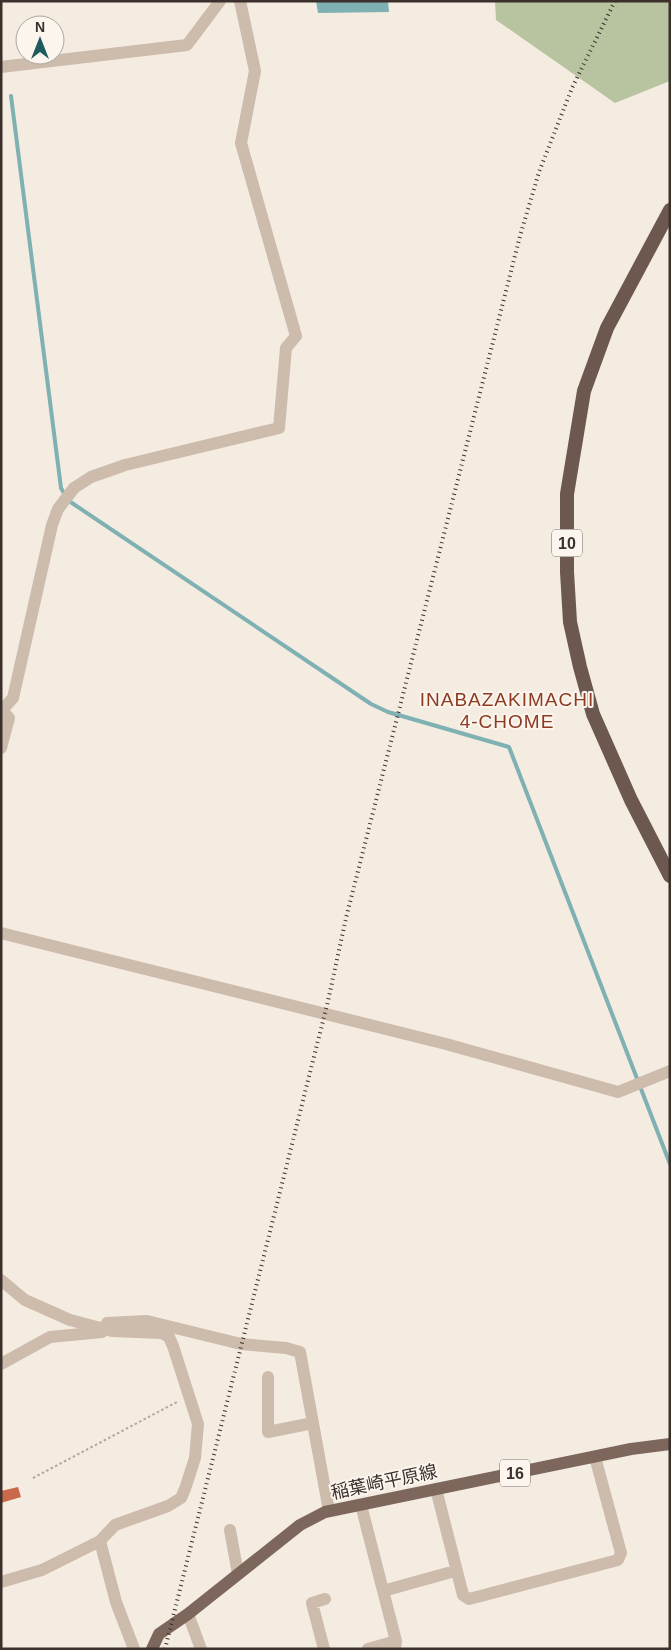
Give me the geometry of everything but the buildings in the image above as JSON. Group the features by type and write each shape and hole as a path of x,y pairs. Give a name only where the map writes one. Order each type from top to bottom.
{"highway":[{"name":"10","path":"670,210 607,328 584,391 566,494 567,582 570,622 580,667 593,714 631,800 670,876"}],"main road":[{"name":"稲葉崎平原線","path":"152,1649 159,1634 188,1614 300,1525 329,1511 595,1457 670,1444"}],"street":[{"path":"1,67 187,45 220,1"},
{"path":"1,748 9,718 1,709 13,698 52,525 62,504 72,491 91,477 125,465 279,428 286,348 296,336 241,143 254,71 240,1"},
{"path":"1,933 446,1044 618,1092 670,1071"},
{"path":"1,1280 24,1300 53,1314 112,1331"},
{"path":"84,1324 147,1322 241,1344 286,1348 300,1352 329,1511"},
{"path":"1,1364 50,1337 112,1331 153,1332 168,1337 198,1419 198,1441 195,1458 181,1498 168,1506 115,1525 100,1541 42,1570 1,1582"},
{"path":"268,1376 266,1424 268,1432 313,1423"},
{"path":"436,1489 463,1595 470,1599 618,1560 621,1553 595,1457"},
{"path":"362,1505 396,1645 368,1649"},
{"path":"230,1530 238,1574"},
{"path":"100,1541 116,1602 134,1649"},
{"path":"383,1591 456,1571"},
{"path":"324,1649 312,1603 325,1599"},
{"path":"188,1614 200,1649"}],"path":[{"path":"33,1478 190,1395"}],"green space":[{"path":"495,1 670,1 670,81 615,103 496,20"}],"water":[{"path":"316,1 388,1 389,12 318,13"}],"waterway":[{"path":"11,96 61,488 65,495"},
{"path":"69,501 371,704 388,712 509,747 670,1164"}],"railway":[{"path":"165,1649 328,1001 346,918 520,236 539,172 572,88 615,1"}],"district":[{"name":"INABAZAKIMACHI 4-CHOME","path":"507,710"}]}
